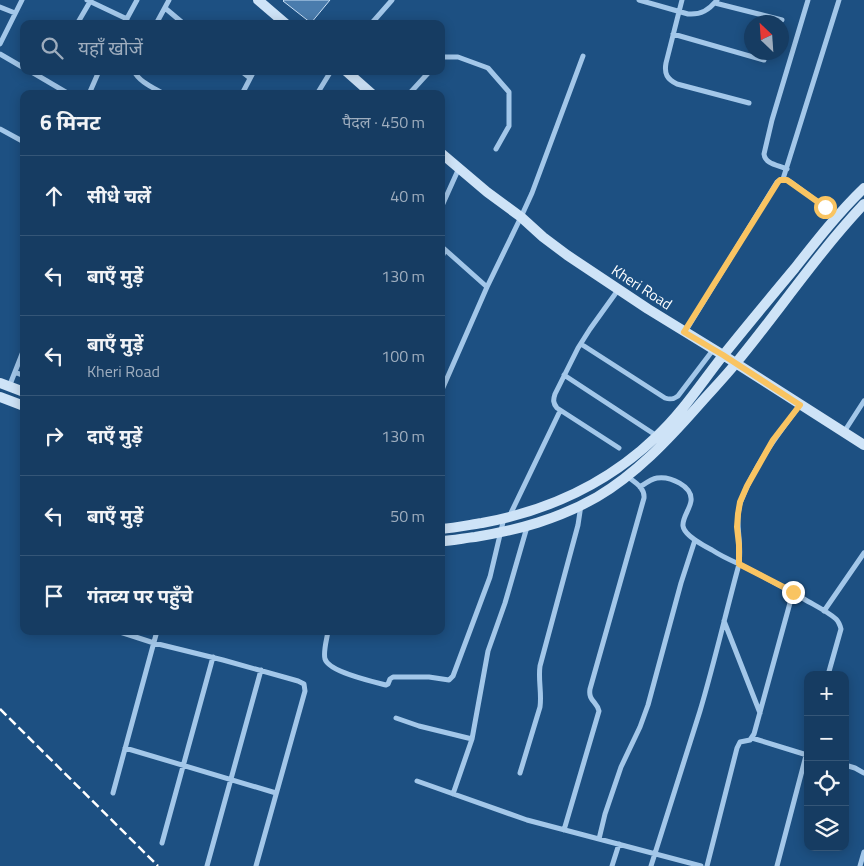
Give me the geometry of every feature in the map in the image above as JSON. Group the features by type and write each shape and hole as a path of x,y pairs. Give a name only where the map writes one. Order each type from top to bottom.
{"street":[{"path":"0,44 22,0"},
{"path":"126,20 137,0"},
{"path":"158,20 169,0"},
{"path":"258,0 281,20"},
{"path":"374,20 392,0"},
{"path":"639,0 695,15 705,12 716,1 765,15"},
{"path":"682,0 664,69 666,75 677,84 749,103"},
{"path":"786,169 767,161 764,158 764,154 772,120 808,0"},
{"path":"684,332 778,182 783,179 840,0"},
{"path":"79,20 90,1 123,20"},
{"path":"0,7 15,13"},
{"path":"165,8 179,20"},
{"path":"673,34 744,54"},
{"path":"0,54 20,66"},
{"path":"445,383 487,287 532,193 583,56"},
{"path":"445,57 458,57 488,68 509,92 509,126 496,149"},
{"path":"37,75 62,90"},
{"path":"90,90 97,75"},
{"path":"137,75 141,80 157,90"},
{"path":"247,75 250,78"},
{"path":"244,90 252,75"},
{"path":"319,90 329,75"},
{"path":"351,75 367,90"},
{"path":"412,90 426,75"},
{"path":"0,129 20,140"},
{"name":"Kheri Road","path":"445,156 543,237 618,290 864,445"},
{"path":"445,199 459,168"},
{"path":"783,179 798,187 837,216"},
{"path":"445,528 503,524 527,527 547,521 582,505 626,476 666,441 837,216 864,188"},
{"path":"445,540 503,524 556,502 594,484 622,465 657,436 729,359 862,208"},
{"path":"445,250 487,287"},
{"path":"618,290 581,344 553,399 554,404 560,411 619,448"},
{"path":"581,344 670,400 678,396 713,350"},
{"path":"20,359 15,372 5,385 20,391"},
{"path":"15,372 20,374"},
{"path":"564,375 657,436"},
{"path":"0,397 20,404"},
{"path":"844,432 864,401"},
{"path":"651,866 698,718 739,564 737,527 740,502 773,440 800,405"},
{"path":"328,635 325,659 328,664 339,670 386,685 393,677 430,677 449,680 453,676 485,590 503,524 560,411"},
{"path":"564,830 599,711 590,698 590,689 644,498 644,491 626,476"},
{"path":"640,487 652,480 668,478 688,490 691,502 683,528 695,540 714,552 793,592 838,620 841,630 829,671"},
{"path":"520,773 540,707 540,666 582,505"},
{"path":"453,794 472,740 488,651 508,595 527,527"},
{"path":"599,839 605,814 621,767 646,711 681,583 695,540"},
{"path":"824,611 864,553"},
{"path":"707,866 736,748 740,742 748,741 752,738 793,592"},
{"path":"724,620 760,713"},
{"path":"129,635 261,670 304,684 305,688 256,866"},
{"path":"113,793 156,635"},
{"path":"162,843 213,658"},
{"path":"207,866 261,670"},
{"path":"396,718 472,740"},
{"path":"752,738 804,751"},
{"path":"125,748 276,793"},
{"path":"777,866 805,761"},
{"path":"849,766 864,773"},
{"path":"417,781 527,820 691,865 701,866"},
{"path":"612,866 618,844"},
{"path":"860,866 864,852"}],"building":[{"path":"330,0 313,20 307,20 283,1"}],"railway":[{"path":"0,709 158,866"}],"route":[{"path":"793,592 739,564 737,527 740,502 747,486 773,440 800,405 684,332 780,180 787,180 792,183 825,207"}]}
